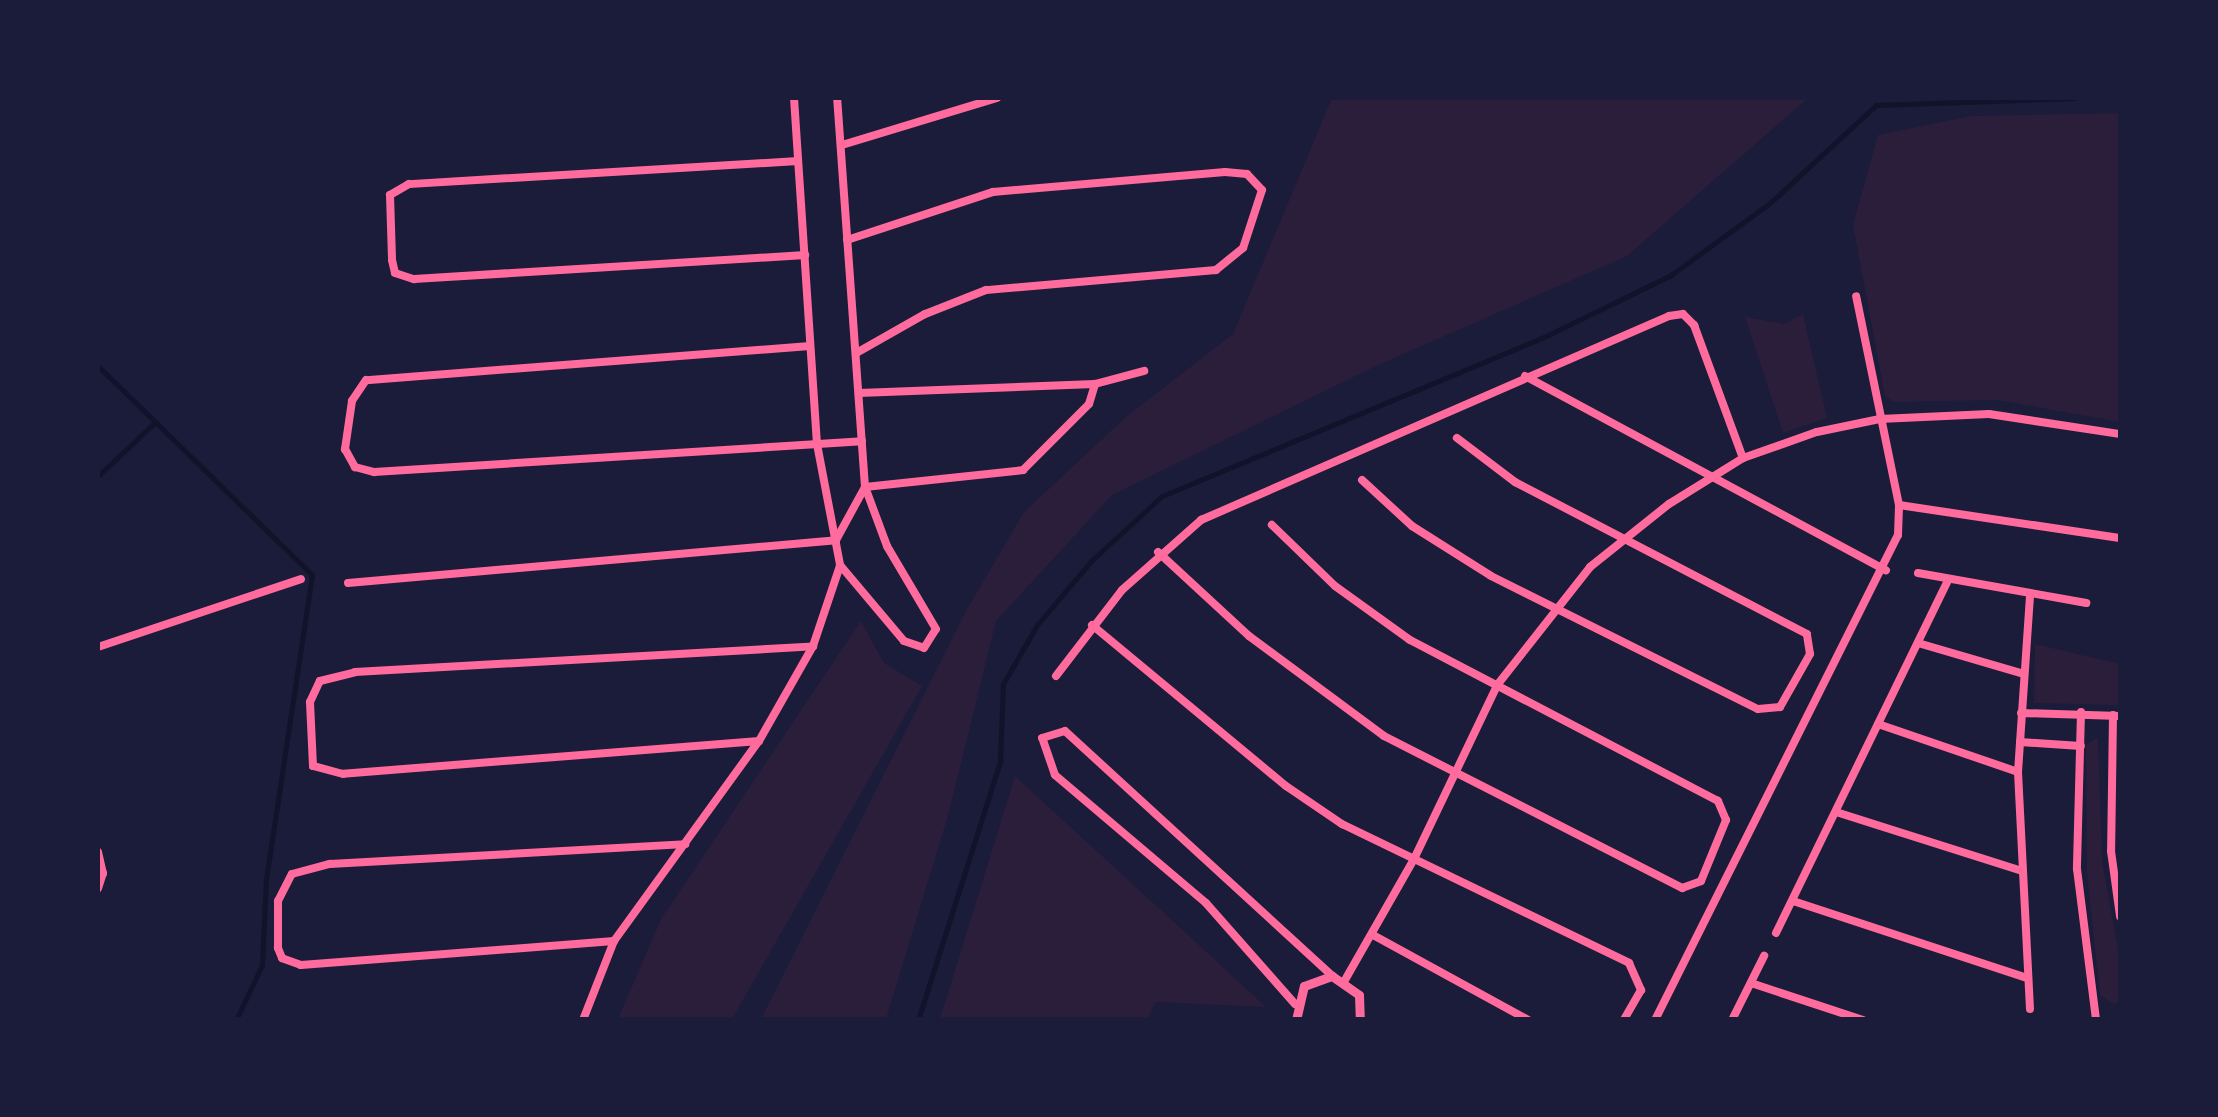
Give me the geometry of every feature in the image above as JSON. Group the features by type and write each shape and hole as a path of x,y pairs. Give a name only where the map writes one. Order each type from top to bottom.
{"street":[{"path":"583,1020 614,942 759,741 813,646 840,565 817,444 794,98"},
{"path":"837,98 866,486 887,546 936,628 932,643 913,648 904,641 840,565"},
{"path":"842,145 997,98"},
{"path":"798,161 409,184 390,196 391,242 396,273 414,279 805,254"},
{"path":"847,240 992,192 1225,172 1246,174 1262,190 1242,248 1216,270 986,290 925,314 858,352"},
{"path":"1655,1020 1886,570 1898,535 1900,505 1856,296"},
{"path":"1056,676 1092,625 1158,552 1244,498 1668,316 1688,317 1743,458"},
{"path":"810,346 366,380 352,401 346,450 356,467 374,472 862,441"},
{"path":"859,393 1094,384 1144,371"},
{"path":"1525,376 1886,570"},
{"path":"866,486 1023,470 1089,404 1094,384"},
{"path":"1345,980 1414,860 1498,684 1551,608 1624,536 1743,458 1817,432 1880,420 1990,414 2120,434"},
{"path":"1362,480 1439,544 1551,608 1758,709 1780,707 1810,654 1807,634 1515,482 1457,438"},
{"path":"836,540 866,486"},
{"path":"1900,505 2120,538"},
{"path":"1158,552 1324,696 1456,772 1682,888 1701,881 1726,820 1718,801 1383,623 1272,525"},
{"path":"348,583 836,540"},
{"path":"1918,573 2086,604"},
{"path":"98,647 301,579"},
{"path":"1776,933 1948,580"},
{"path":"2030,594 2018,772 2019,870 2030,1009"},
{"path":"1092,625 1306,801 1414,860 1629,962 1638,971 1641,990 1624,1020"},
{"path":"1918,643 2024,674"},
{"path":"759,741 343,774 313,766 310,702 320,681 356,672 813,646"},
{"path":"2080,712 2077,869 2096,1020"},
{"path":"2021,713 2117,716 2111,851 2120,916"},
{"path":"1878,724 2018,772"},
{"path":"1295,1019 1294,1004 1206,903 1046,763 1042,738 1065,731 1332,976 1345,980 1372,1020"},
{"path":"2020,742 2081,746"},
{"path":"1836,812 2019,870"},
{"path":"614,942 301,965 282,958 282,886 292,874 330,864 686,844"},
{"path":"98,852 103,873 98,888"},
{"path":"1793,902 2026,978"},
{"path":"1373,935 1528,1020"},
{"path":"1732,1020 1764,956"},
{"path":"1294,1004 1312,980 1332,976"},
{"path":"1752,984 1863,1020"},
{"path":"1360,1020 1362,1005"}],"shaded area":[{"path":"1332,98 1808,98 1627,256 1376,366 1112,495 996,621 948,816 886,1019 761,1019 966,611 1024,512 1127,416 1233,334"},
{"path":"2120,113 2120,422 1998,400 1894,402 1885,396 1853,225 1878,135 1971,116"},
{"path":"1803,314 1827,418 1783,433 1745,317 1784,324"},
{"path":"861,621 884,663 922,686 732,1019 618,1019 661,919"},
{"path":"2035,644 2120,664 2120,705 2034,703"},
{"path":"2098,737 2102,861 2120,961 2120,1002 2113,1004 2100,995 2087,873 2086,745"},
{"path":"1015,776 1266,1007 1156,1002 1147,1019 940,1019"}],"waterway":[{"path":"918,1020 1000,761 1003,684 1037,625 1091,561 1162,496 1548,335 1671,275 1771,202 1876,105 2075,98"},
{"path":"98,366 312,575 266,879 262,965 236,1020"},
{"path":"98,476 154,423"}]}
